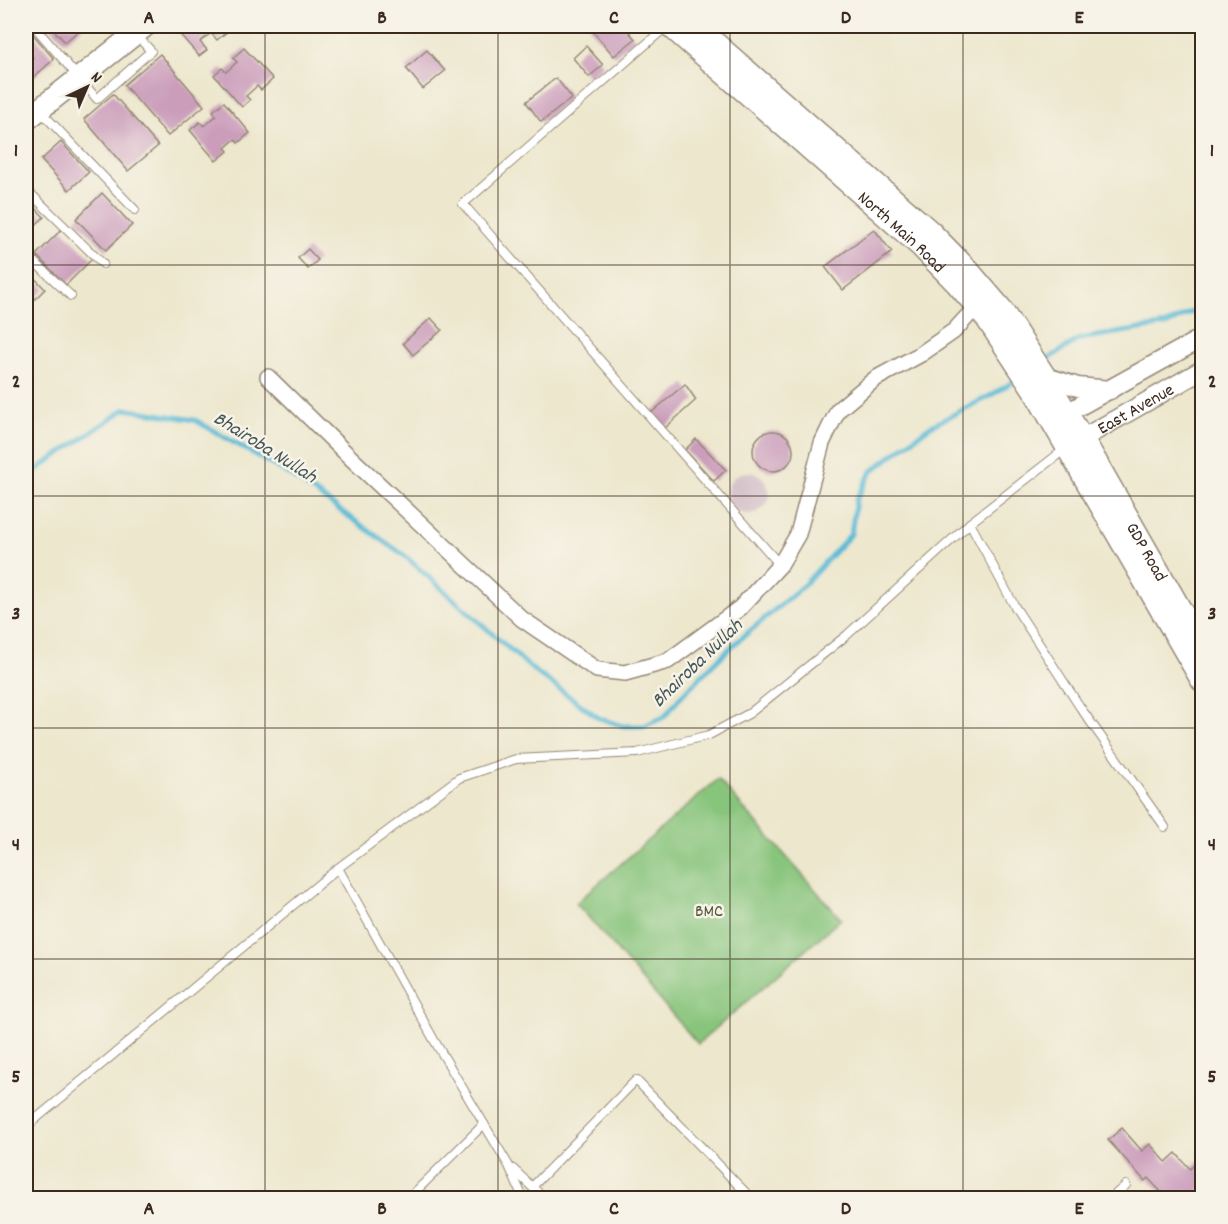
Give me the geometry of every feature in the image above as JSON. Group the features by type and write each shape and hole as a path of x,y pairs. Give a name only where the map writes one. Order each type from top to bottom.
{"main road":[{"name":"North Main Road","path":"669,26 919,245 987,310 1040,380 1060,418 1081,447 1086,481 1203,681"},
{"name":"North Main Road","path":"696,26 931,232 970,272 987,310"},
{"path":"30,108 79,78 136,28"},
{"name":"GDP Road","path":"1081,447 1195,616 1203,647"}],"street":[{"path":"268,377 522,620 597,670 625,673 668,661 740,608 780,565 798,534 822,443 838,410 875,379 921,354 987,310"},
{"name":"East Avenue","path":"1060,418 1203,338"},
{"name":"East Avenue","path":"1081,447 1203,370"},
{"name":"East Avenue","path":"1040,380 1110,390"}],"lane":[{"path":"34,26 79,78"},
{"path":"669,26 463,204 780,565"},
{"path":"30,108 135,210"},
{"path":"26,189 103,264"},
{"path":"26,254 71,296"},
{"path":"26,1127 338,868 459,778 516,759 637,753 709,735 750,713 847,635 970,523 1081,447"},
{"path":"970,523 1015,607 1080,707 1165,827"},
{"path":"338,868 434,1040 509,1166 523,1198"},
{"path":"532,1187 636,1080 751,1198"},
{"path":"409,1198 484,1124"},
{"path":"509,1166 544,1198"},
{"path":"1111,1198 1126,1185"}],"shaded area":[{"path":"748,472 756,473 763,478 768,485 768,501 763,508 756,513 748,514 740,513 733,508 728,501 727,493 728,485 733,478 740,473"}],"green space":[{"name":"BMC","path":"718,779 841,919 698,1044 576,903"}],"building":[{"path":"26,26 54,59 33,78 26,69 26,64 33,58 26,49"},
{"path":"50,26 84,26 65,42"},
{"path":"184,26 224,26 229,30 217,40 211,33 200,42 207,50 199,56 177,31"},
{"path":"624,26 635,39 614,56 589,27"},
{"path":"586,46 603,65 589,77 573,58"},
{"path":"244,48 273,79 261,90 257,86 246,96 250,100 242,107 214,75 222,68 226,72 237,62 233,58"},
{"path":"427,50 445,71 423,89 406,68"},
{"path":"160,54 204,106 168,136 124,85"},
{"path":"556,78 572,98 541,122 526,102"},
{"path":"113,94 158,146 128,171 84,119"},
{"path":"224,102 250,133 238,143 235,139 225,148 228,151 216,161 190,130 200,122 204,126 216,116 213,111"},
{"path":"61,142 89,172 69,190 41,160"},
{"path":"102,193 132,225 106,250 76,219"},
{"path":"26,198 44,217 26,234"},
{"path":"62,229 92,259 66,285 36,255"},
{"path":"874,229 892,252 843,290 825,267"},
{"path":"308,249 318,260 308,269 298,258"},
{"path":"26,269 45,289 26,308"},
{"path":"431,318 442,330 413,355 403,343"},
{"path":"685,384 696,400 664,429 651,413"},
{"path":"773,431 781,432 787,437 792,443 792,459 787,465 781,470 773,471 765,470 759,465 754,459 753,451 754,443 759,437 765,432"},
{"path":"696,439 726,470 714,481 685,450"},
{"path":"1122,1128 1142,1151 1150,1144 1166,1162 1176,1153 1190,1169 1202,1157 1202,1188 1191,1198 1155,1198 1162,1193 1148,1178 1145,1181 1108,1140"}],"waterway":[{"name":"Bhairoba Nullah","path":"1042,363 1079,339 1166,325 1202,307"},
{"name":"Bhairoba Nullah","path":"26,477 125,409 195,420 290,475 405,556 533,670 599,718 623,726 644,726 664,717 683,694 731,647 804,585 851,534 856,500 871,472 929,427 990,396 1019,378"}]}
